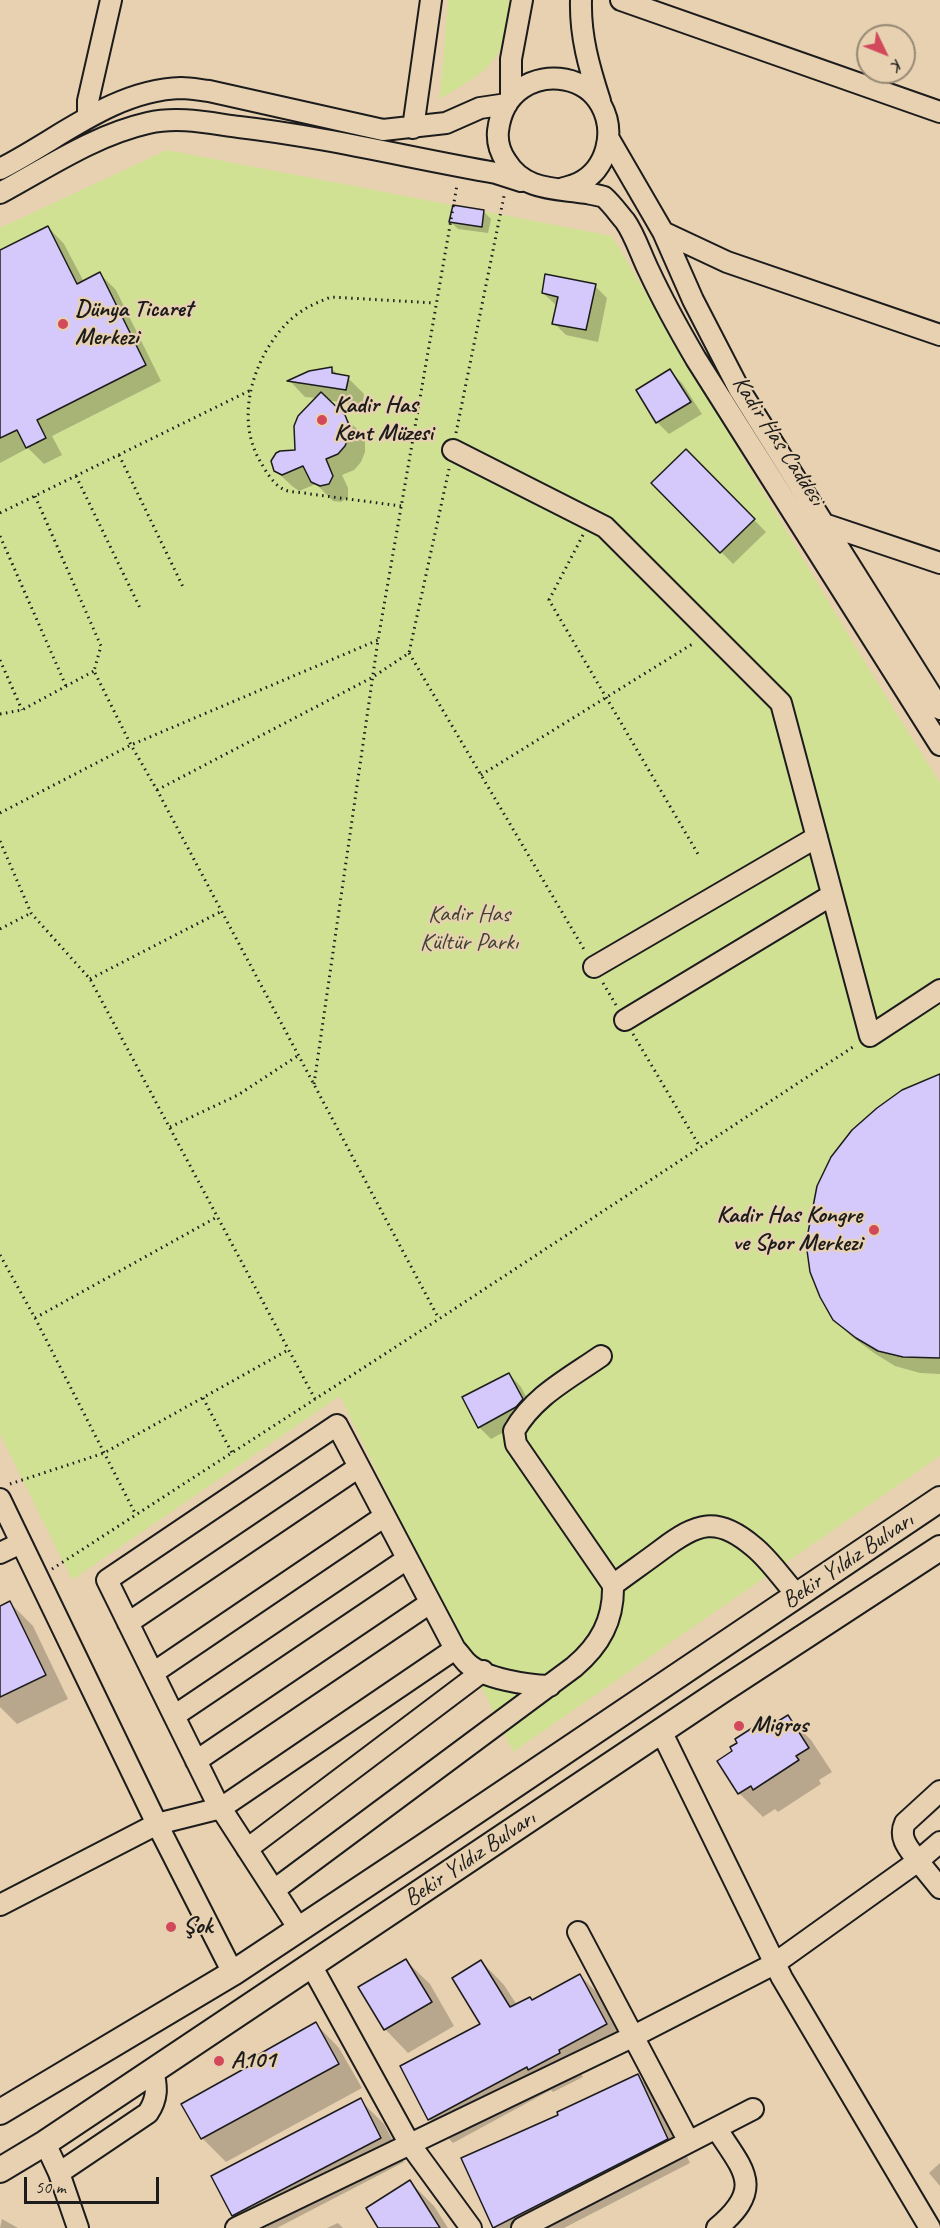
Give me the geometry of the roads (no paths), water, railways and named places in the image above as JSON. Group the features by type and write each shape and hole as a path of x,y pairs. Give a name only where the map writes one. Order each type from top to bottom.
{"main road":[{"name":"Bekir Yıldız Bulvarı","path":"0,2112 232,1973 940,1499"},
{"name":"Bekir Yıldız Bulvarı","path":"0,2169 45,2143 940,1548"}],"street":[{"path":"88,117 88,101 111,0"},
{"path":"413,128 431,0"},
{"path":"509,101 511,59 522,0"},
{"path":"0,193 87,145 119,131 151,122 184,120 290,133 496,173 543,189 561,189 579,183 594,172 604,157 609,139 608,121 586,57 582,32 581,0"},
{"path":"621,0 940,111"},
{"path":"526,182 511,170 501,154 498,136 500,118 509,101 520,89 537,80 555,78 573,81 589,90 601,104"},
{"path":"0,169 88,117 151,92 182,88 209,92 383,130 446,123 480,108 509,101"},
{"name":"Kadir Has Caddesi","path":"609,139 663,232 693,300 739,389 940,709"},
{"name":"Kadir Has Caddesi","path":"561,189 603,197 627,223 649,271 696,359 940,745"},
{"path":"663,232 727,262 940,335"},
{"path":"453,450 605,527 782,703 870,1036 940,990"},
{"path":"824,524 940,563"},
{"path":"594,967 817,837"},
{"path":"625,1020 832,895"},
{"path":"274,1890 550,1686 586,1657 603,1634 612,1610 613,1585 516,1444 514,1431 523,1414 541,1397 601,1356"},
{"path":"299,1929 221,1808 107,1580 337,1425 455,1649 467,1663 483,1671 515,1683 550,1686"},
{"path":"128,1623 359,1467"},
{"path":"0,1499 157,1824 232,1973"},
{"path":"153,1672 385,1516"},
{"path":"613,1585 680,1535 699,1527 718,1527 736,1533 756,1548 797,1595"},
{"path":"0,1553 21,1543"},
{"path":"174,1716 407,1559"},
{"path":"196,1761 430,1602"},
{"path":"0,1905 157,1824 221,1808 455,1649"},
{"path":"247,1849 483,1671"},
{"path":"662,1731 774,1964 932,2225"},
{"path":"940,1791 905,1822 903,1827 903,1838 918,1862 940,1888"},
{"path":"245,2226 409,2143 632,2037 774,1964 918,1862 940,1842"},
{"path":"578,1932 689,2142"},
{"path":"311,1965 409,2143 471,2228"},
{"path":"59,2173 148,2113 156,2099 157,2091 153,2070"},
{"path":"522,2228 753,2109"},
{"path":"716,2128 742,2168 747,2185 736,2210 717,2228"},
{"path":"45,2143 59,2173 78,2228"}],"place":[{"name":"Dünya Ticaret Merkezi","path":"63,324"},
{"name":"Kadir Has Kent Müzesi","path":"322,420"},
{"name":"Kadir Has Kongre ve Spor Merkezi","path":"874,1230"},
{"name":"Migros","path":"739,1726"},
{"name":"Şok","path":"171,1927"},
{"name":"A101","path":"219,2061"}],"park label":[{"name":"Kadir Has Kültür Parkı","path":"469,929"}]}
